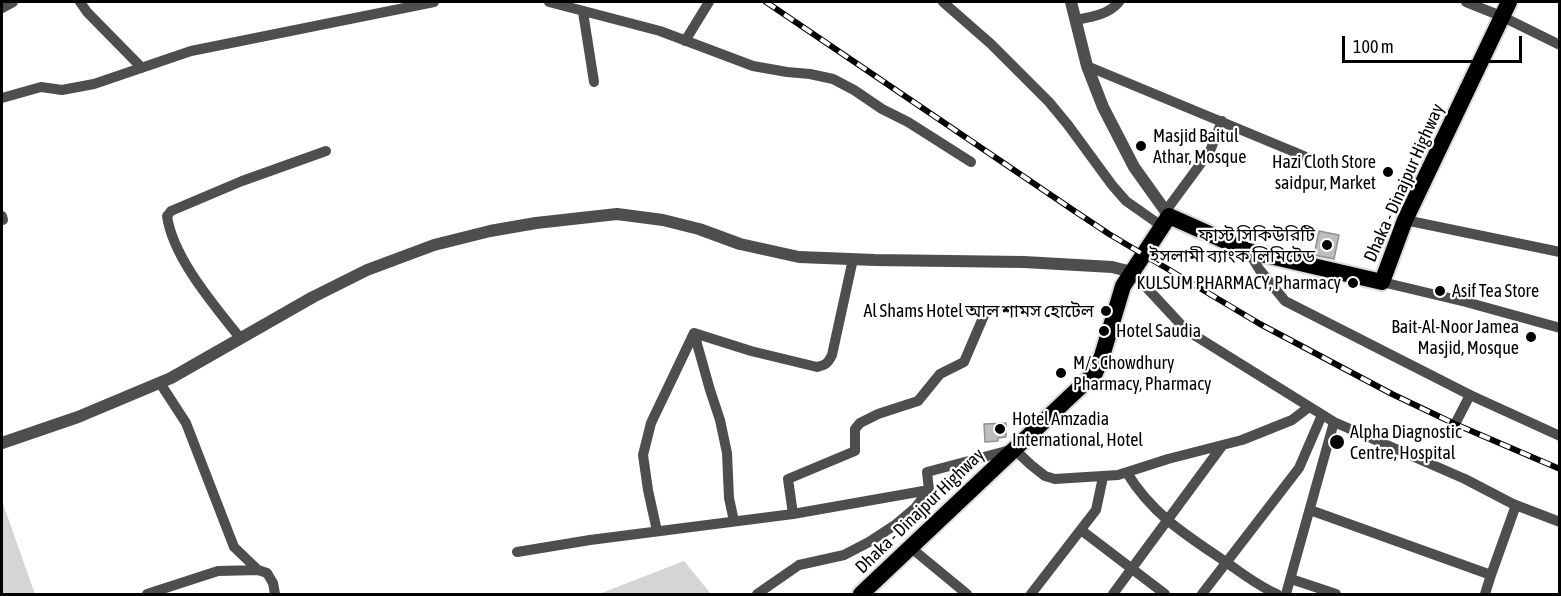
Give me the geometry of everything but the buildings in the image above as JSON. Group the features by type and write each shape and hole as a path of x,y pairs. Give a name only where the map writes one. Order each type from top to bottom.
{"highway":[{"name":"Dhaka - Dinajpur Highway","path":"861,594 1095,373 1123,286 1166,218 1248,251 1382,282 1405,220 1505,9"}],"street":[{"path":"2,8 13,2"},
{"path":"80,2 142,68"},
{"path":"2,98 41,87 62,90 94,84 191,51 434,2"},
{"path":"549,2 660,31 753,66 833,79 908,122 971,162"},
{"path":"685,41 709,2"},
{"path":"943,2 991,44 1049,102 1126,201 1166,218"},
{"path":"1071,2 1087,66 1103,106 1134,166 1166,218"},
{"path":"1075,20 1101,14 1119,2"},
{"path":"1466,2 1505,9 1560,45"},
{"path":"584,12 594,82"},
{"path":"1087,66 1304,156"},
{"path":"1166,218 1210,151 1222,121"},
{"path":"240,338 190,272 169,227 167,216 171,211 242,181 326,151"},
{"path":"2,443 78,417 171,378 313,297 367,270 434,245 490,231 536,223 617,214 663,220 699,229 740,244 799,257 1024,262 1112,267 1132,272 1186,330 1322,415 1516,505 1560,522"},
{"path":"1405,220 1560,252"},
{"path":"1248,251 1286,301 1470,396 1560,436"},
{"path":"694,333 751,351 817,367 825,365 832,355 853,259"},
{"path":"1382,282 1560,328"},
{"path":"793,513 788,479 855,451 855,429 860,423 878,414 918,401 940,374 964,362 985,313"},
{"path":"694,333 720,420 727,453 729,498 734,521"},
{"path":"657,531 648,490 644,455 651,423 694,333"},
{"path":"160,383 186,423 234,547 258,570"},
{"path":"1452,430 1470,396"},
{"path":"757,594 799,564 844,555 895,525 915,508 929,490 927,472 1014,449 1045,476 1055,479 1103,477 1242,440 1292,420 1309,407"},
{"path":"1202,594 1299,468 1322,415"},
{"path":"1286,594 1334,422"},
{"path":"1113,594 1222,446"},
{"path":"1127,472 1151,506 1167,521 1251,580 1277,594"},
{"path":"1031,594 1096,510 1103,477"},
{"path":"517,552 861,503 929,490"},
{"path":"1485,594 1516,505"},
{"path":"1310,510 1491,575"},
{"path":"1081,530 1165,594"},
{"path":"910,547 968,594"},
{"path":"147,594 218,571 258,570 267,573 273,583 275,594"},
{"path":"1291,579 1336,594"}],"shaded area":[{"path":"2,501 35,594 2,594"},
{"path":"684,561 711,594 599,594"}],"railway":[{"path":"766,2 1109,234 1260,324 1392,394 1560,469"}],"place":[{"name":"Masjid Baitul Athar, Mosque","path":"1141,146"},
{"name":"Hazi Cloth Store saidpur, Market","path":"1388,172"},
{"name":"ফাস্ট সিকিউরিটি ইসলামী ব্যাংক লিমিটেড","path":"1327,245"},
{"name":"KULSUM PHARMACY, Pharmacy","path":"1353,283"},
{"name":"Asif Tea Store","path":"1440,291"},
{"name":"Al Shams Hotel আল শামস হোটেল","path":"1106,311"},
{"name":"Hotel Saudia","path":"1104,331"},
{"name":"Bait-Al-Noor Jamea Masjid, Mosque","path":"1531,337"},
{"name":"M/s Chowdhury Pharmacy, Pharmacy","path":"1061,373"},
{"name":"Hotel Amzadia International, Hotel","path":"1000,429"},
{"name":"Alpha Diagnostic Centre, Hospital","path":"1337,442"}]}
